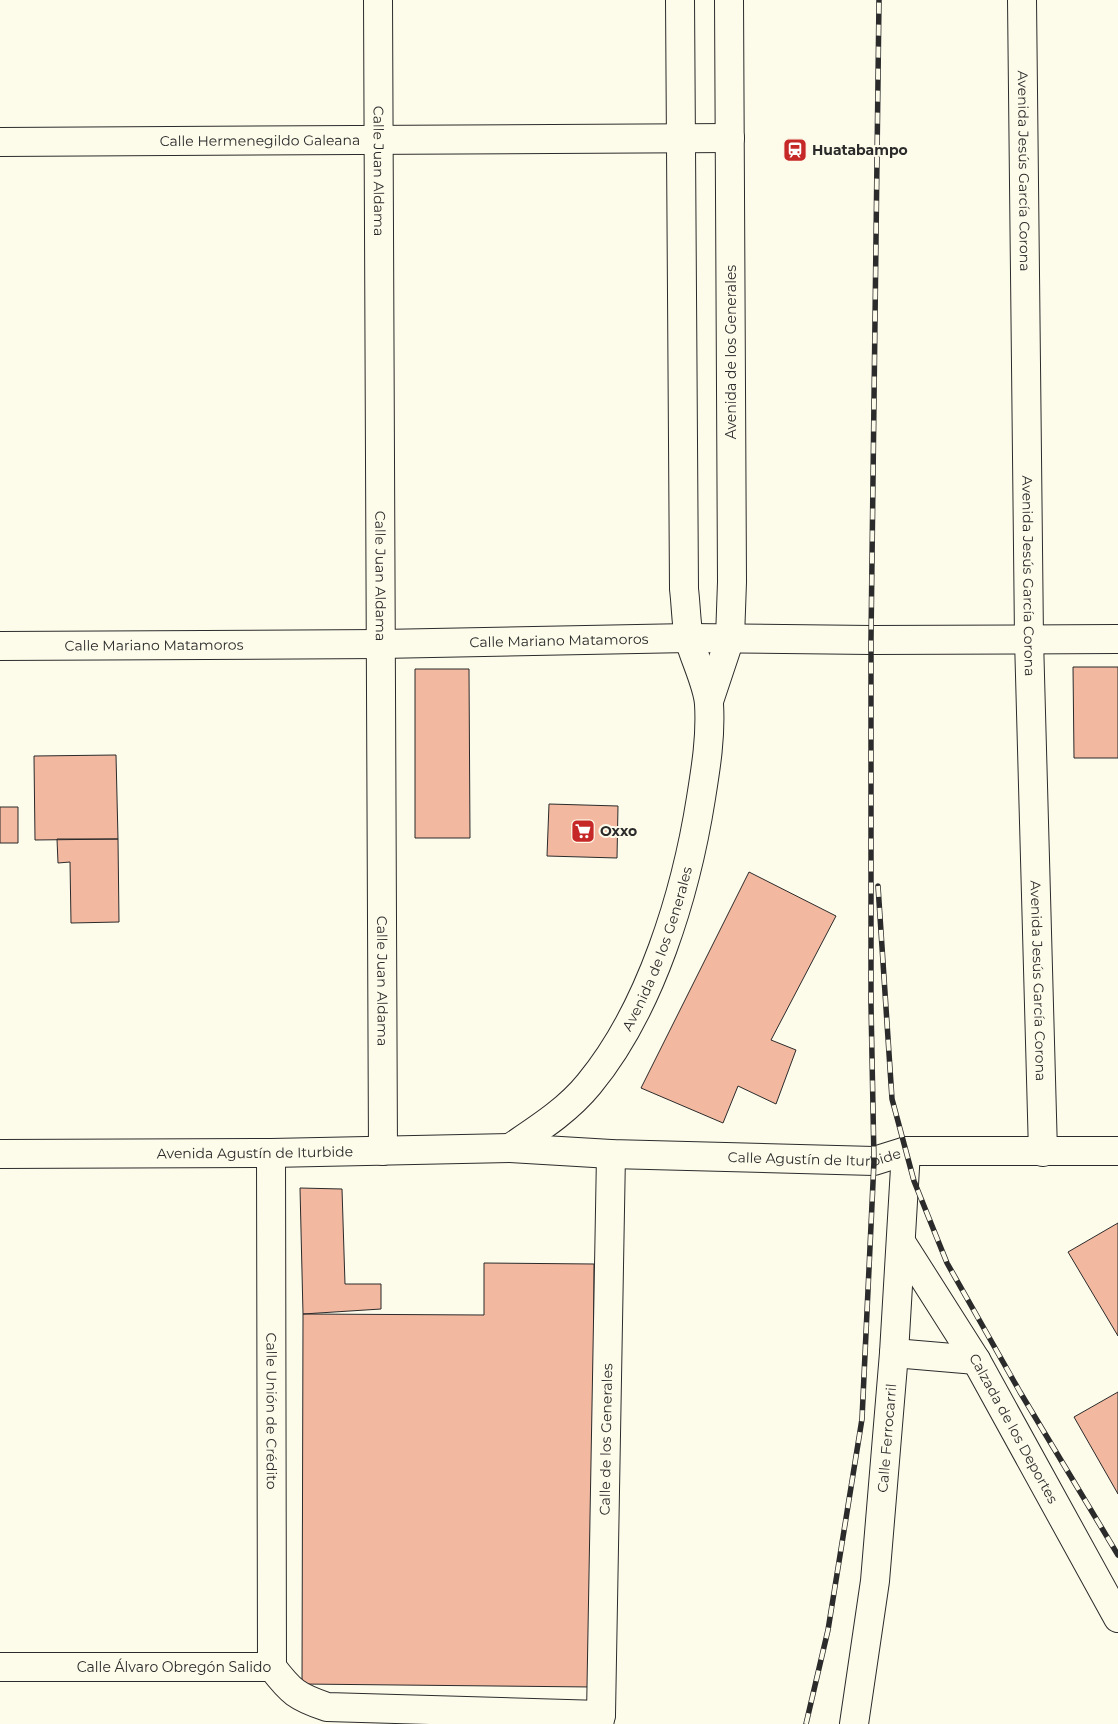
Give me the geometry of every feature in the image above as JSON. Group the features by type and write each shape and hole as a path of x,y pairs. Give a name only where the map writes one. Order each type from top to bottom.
{"street":[{"name":"Calle Juan Aldama","path":"378,0 383,1151"},
{"name":"Avenida de los Generales","path":"510,1148 555,1118 589,1085 616,1049 640,1002 671,927 695,835 709,752 709,702 689,638 684,590 680,0"},
{"name":"Avenida de los Generales","path":"709,702 730,638 732,572 729,0"},
{"name":"Avenida Jesús García Corona","path":"1022,0 1029,638 1043,1152"},
{"name":"Calle Hermenegildo Galeana","path":"0,142 730,138"},
{"name":"Calle Mariano Matamoros","path":"0,646 381,644 689,638 871,640 1118,639"},
{"name":"Calle Agustín de Iturbide","path":"510,1148 611,1154 874,1161 906,1151 1116,1153"},
{"name":"Avenida Agustín de Iturbide","path":"0,1154 271,1153 510,1148"},
{"name":"Calle Ferrocarril","path":"854,1724 875,1581 894,1353 906,1151"},
{"name":"Calle Unión de Crédito","path":"271,1153 272,1667"},
{"name":"Calle de los Generales","path":"600,1719 611,1154"},
{"name":"Calzada de los Deportes","path":"901,1242 976,1360 1118,1618"},
{"path":"894,1353 976,1360"},
{"name":"Calle Álvaro Obregón Salido","path":"0,1667 272,1667 288,1689 328,1716 600,1719"}],"building":[{"path":"1073,667 1118,667 1118,758 1074,758"},
{"path":"415,669 469,669 470,838 415,838"},
{"path":"116,755 118,839 35,840 34,756"},
{"name":"Oxxo","path":"549,804 618,806 617,858 547,856"},
{"path":"0,807 18,807 18,843 0,843"},
{"path":"57,839 118,839 119,922 71,923 70,862 58,863"},
{"path":"749,872 836,916 771,1040 796,1050 776,1104 738,1086 723,1123 641,1088"},
{"path":"300,1188 342,1189 345,1284 381,1284 381,1309 303,1314"},
{"path":"1118,1223 1118,1336 1068,1252"},
{"path":"484,1263 594,1264 592,1687 302,1684 303,1314 484,1315"},
{"path":"1118,1392 1118,1494 1074,1417"}],"railway":[{"path":"806,1724 828,1630 862,1419 874,1161 871,1004 871,640 879,0"},
{"path":"878,886 892,1099 914,1181 947,1263 1020,1392 1118,1555"}],"place":[{"name":"Huatabampo","path":"795,150"},
{"name":"Oxxo","path":"583,831"}]}
